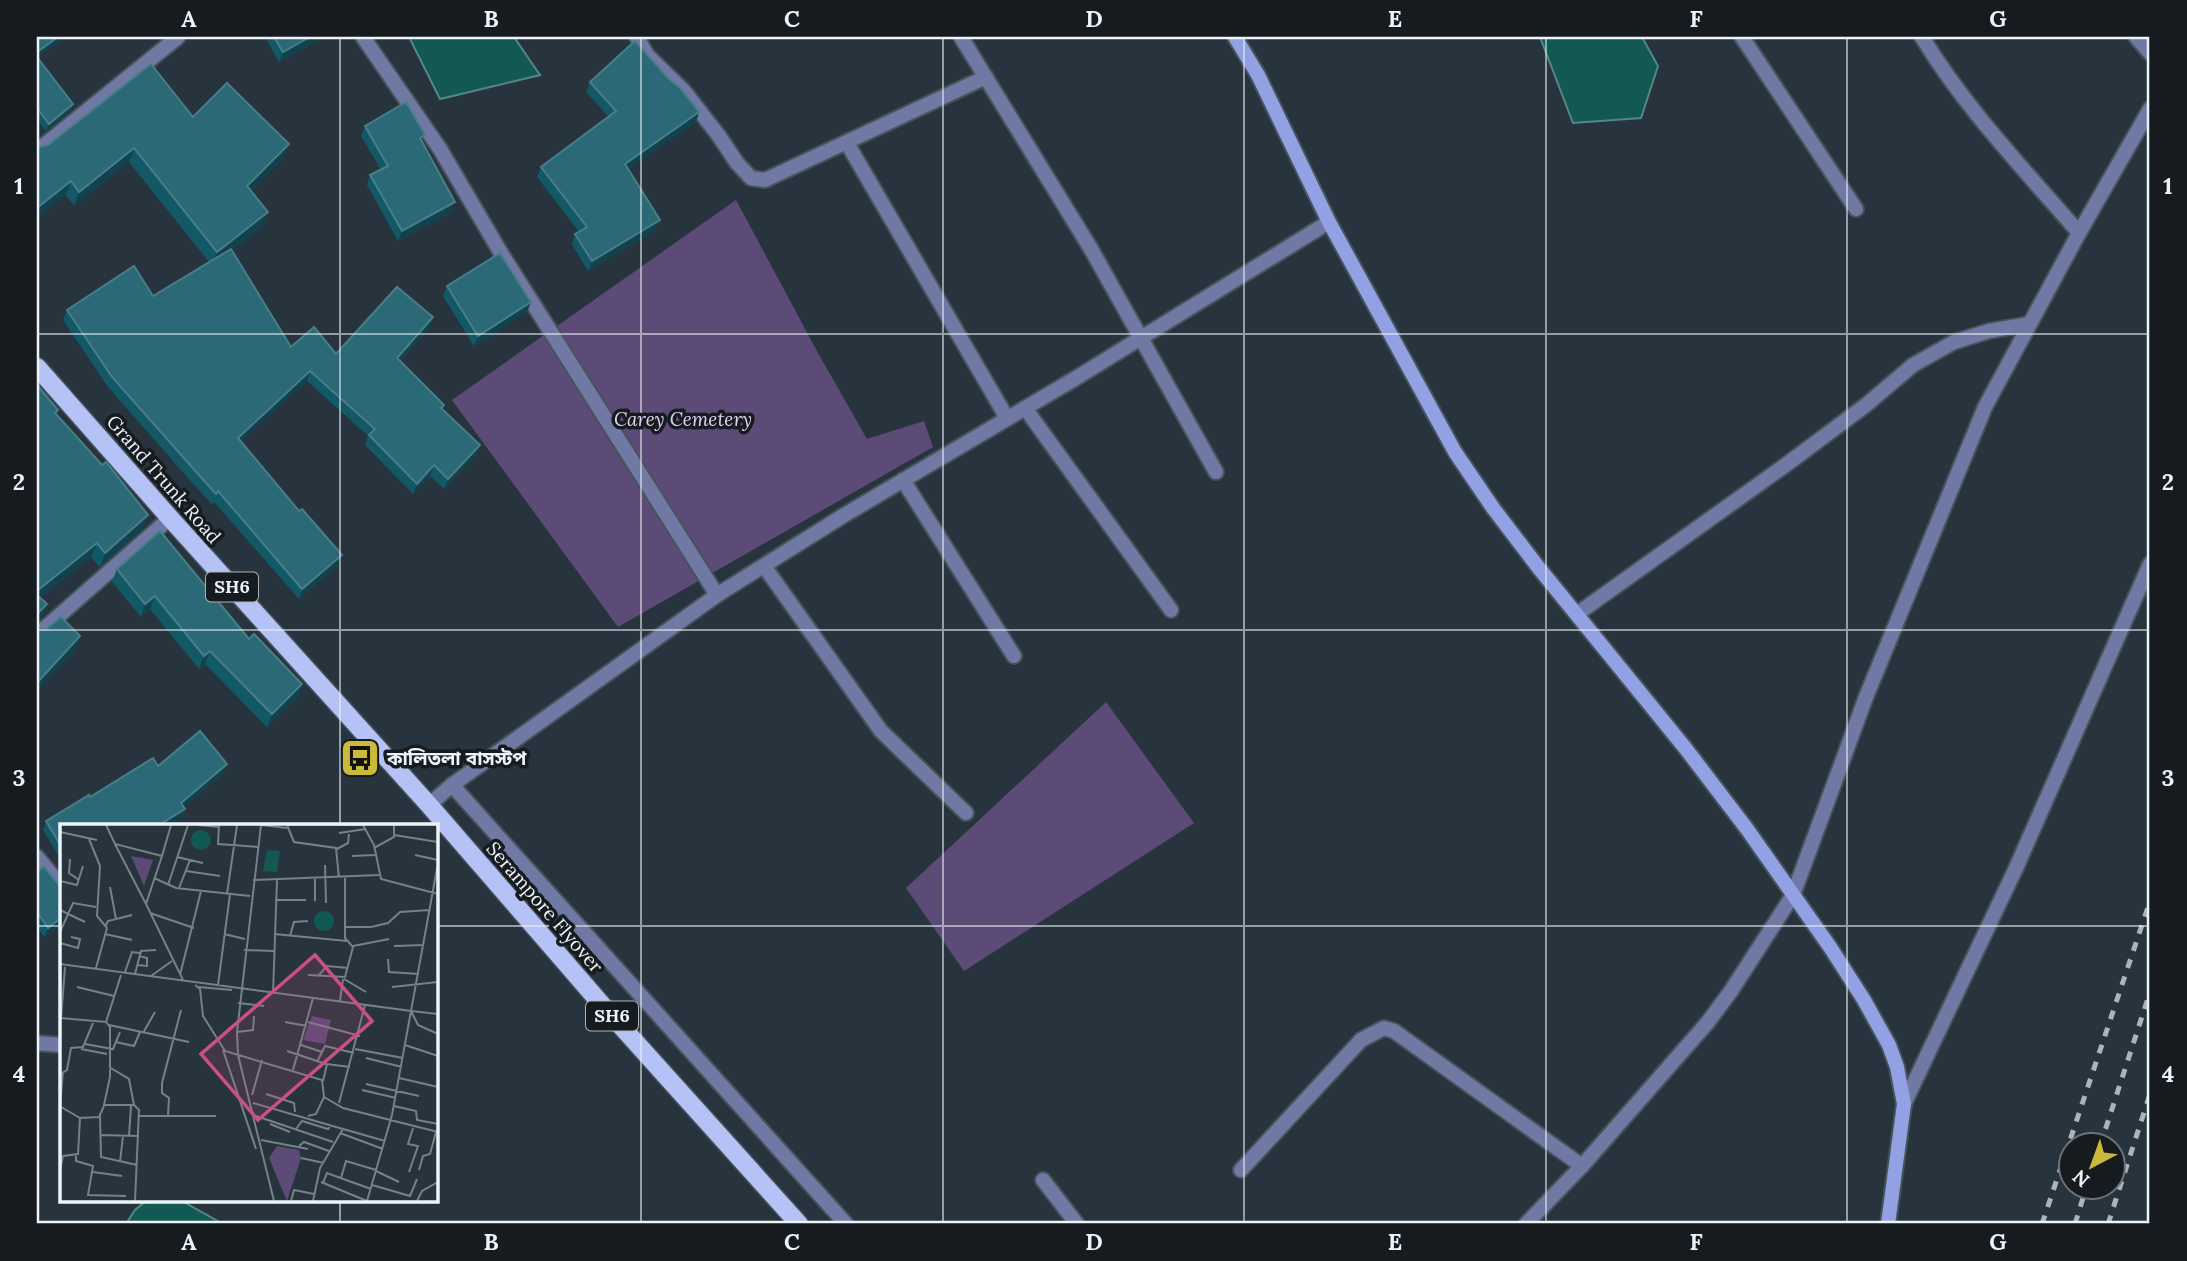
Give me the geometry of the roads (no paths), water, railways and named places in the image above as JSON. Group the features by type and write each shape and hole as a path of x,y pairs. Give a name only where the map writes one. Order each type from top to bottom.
{"main road":[{"name":"Grand Trunk Road","path":"37,367 429,805"},
{"name":"Serampore Flyover","path":"429,805 799,1224"}],"street":[{"path":"37,151 178,37"},
{"path":"363,37 440,149 501,253 718,595"},
{"path":"637,37 647,55 684,91 737,163 751,177 765,180 986,77"},
{"path":"961,37 1091,249 1216,472"},
{"path":"1235,37 1258,75 1329,222 1455,452 1501,518 1747,829 1793,895 1864,1000 1889,1045 1897,1067 1904,1104"},
{"path":"1742,37 1856,209"},
{"path":"1922,37 1940,67 1974,110 2079,233"},
{"path":"2136,37 2150,53"},
{"path":"1526,1224 1582,1166 1708,1022 1793,895 1866,697 1967,446 2029,324 2150,109"},
{"path":"847,143 1007,418"},
{"path":"429,805 452,785 718,595 1329,222"},
{"path":"1577,614 1797,457 1866,405 1913,365 1954,342 1989,331 2029,324"},
{"path":"1025,408 1171,610"},
{"path":"903,480 1014,656"},
{"path":"37,635 170,518"},
{"path":"1888,1224 1904,1104 2016,868 2150,564"},
{"path":"764,566 881,731 966,813"},
{"path":"452,785 841,1223"},
{"path":"37,857 60,885"},
{"path":"1241,1170 1361,1040 1384,1028 1394,1031 1582,1166"},
{"path":"37,1043 60,1045"},
{"path":"1043,1180 1077,1224"}],"railway":[{"path":"2042,1224 2150,901"},
{"path":"2105,1132 2150,992"},
{"path":"2108,1224 2150,1094"},
{"path":"2075,1224 2082,1202"}],"place":[{"name":"কালিতলা বাসস্টপ","path":"360,758"}],"park label":[{"name":"Carey Cemetery","path":"683,419"}]}
